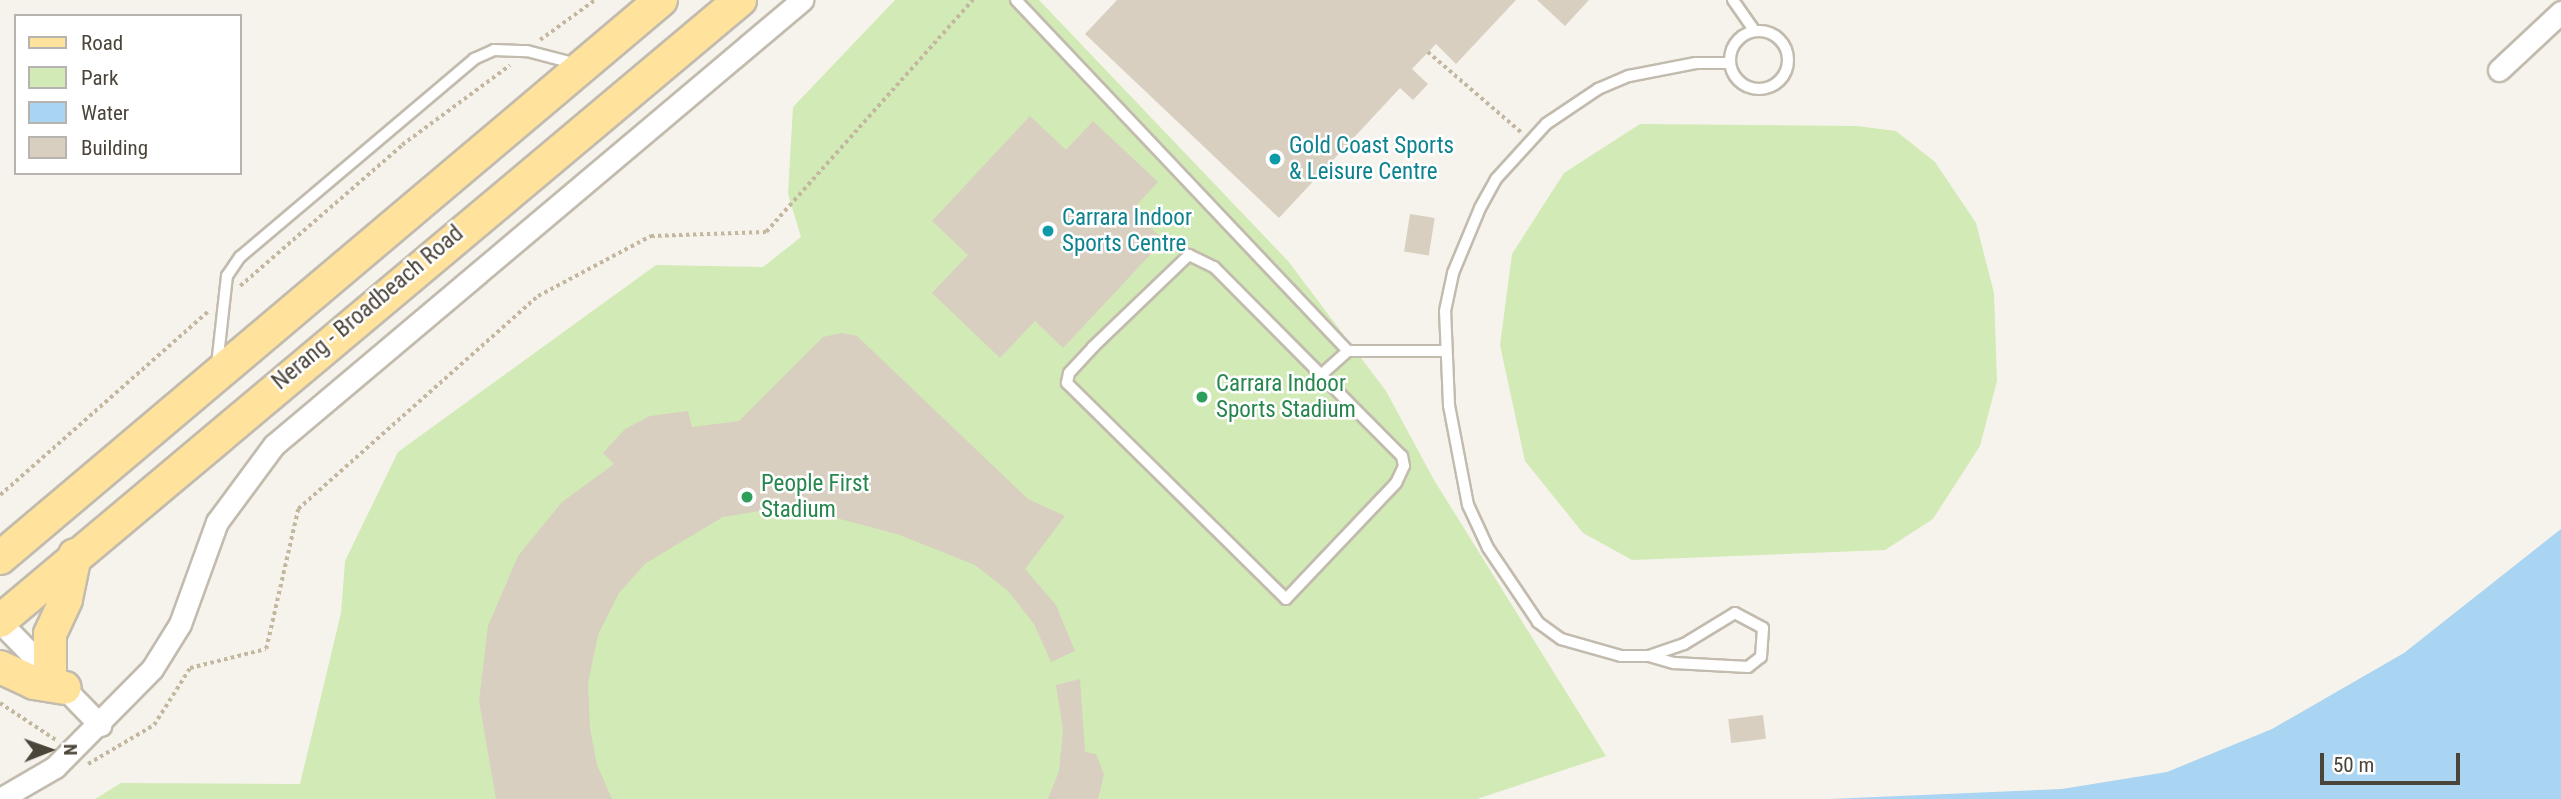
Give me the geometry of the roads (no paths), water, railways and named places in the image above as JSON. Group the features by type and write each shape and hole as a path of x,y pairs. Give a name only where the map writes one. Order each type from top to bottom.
{"main road":[{"name":"Nerang - Broadbeach Road","path":"4,552 661,0"},
{"name":"Nerang - Broadbeach Road","path":"0,622 75,555 740,0"},
{"path":"0,667 34,683 57,681 50,634 75,555"}],"street":[{"path":"0,799 47,773 100,725 166,650 217,522 274,444 802,0"},
{"path":"2499,70 2561,12"},
{"path":"0,622 100,725"}],"lane":[{"path":"1016,0 1348,351"},
{"path":"1733,0 1754,30 1781,40 1788,59 1783,77 1769,88 1751,88 1736,79 1729,63 1732,45 1754,30"},
{"path":"216,375 227,276 240,257 474,59 494,50 527,51 583,66"},
{"path":"1649,656 1706,633 1735,613 1763,628 1761,657 1748,667 1674,663 1649,656 1591,651 1561,639 1538,622 1513,590 1468,505 1443,351 1445,311 1464,242 1496,179 1531,140 1573,104 1629,76 1696,63 1729,63"},
{"path":"1199,256 1214,267 1321,375 1395,448 1404,466 1396,483 1286,599 1072,393 1069,373 1180,258 1199,256"},
{"path":"1321,375 1348,351 1443,351"}],"water":[{"path":"2561,529 2561,799 1829,799 2062,789 2167,772 2272,729 2404,653"}],"place":[{"name":"Gold Coast Sports & Leisure Centre","path":"1275,159"},
{"name":"Carrara Indoor Sports Centre","path":"1048,231"},
{"name":"Carrara Indoor Sports Stadium","path":"1202,397"},
{"name":"People First Stadium","path":"747,497"}]}
